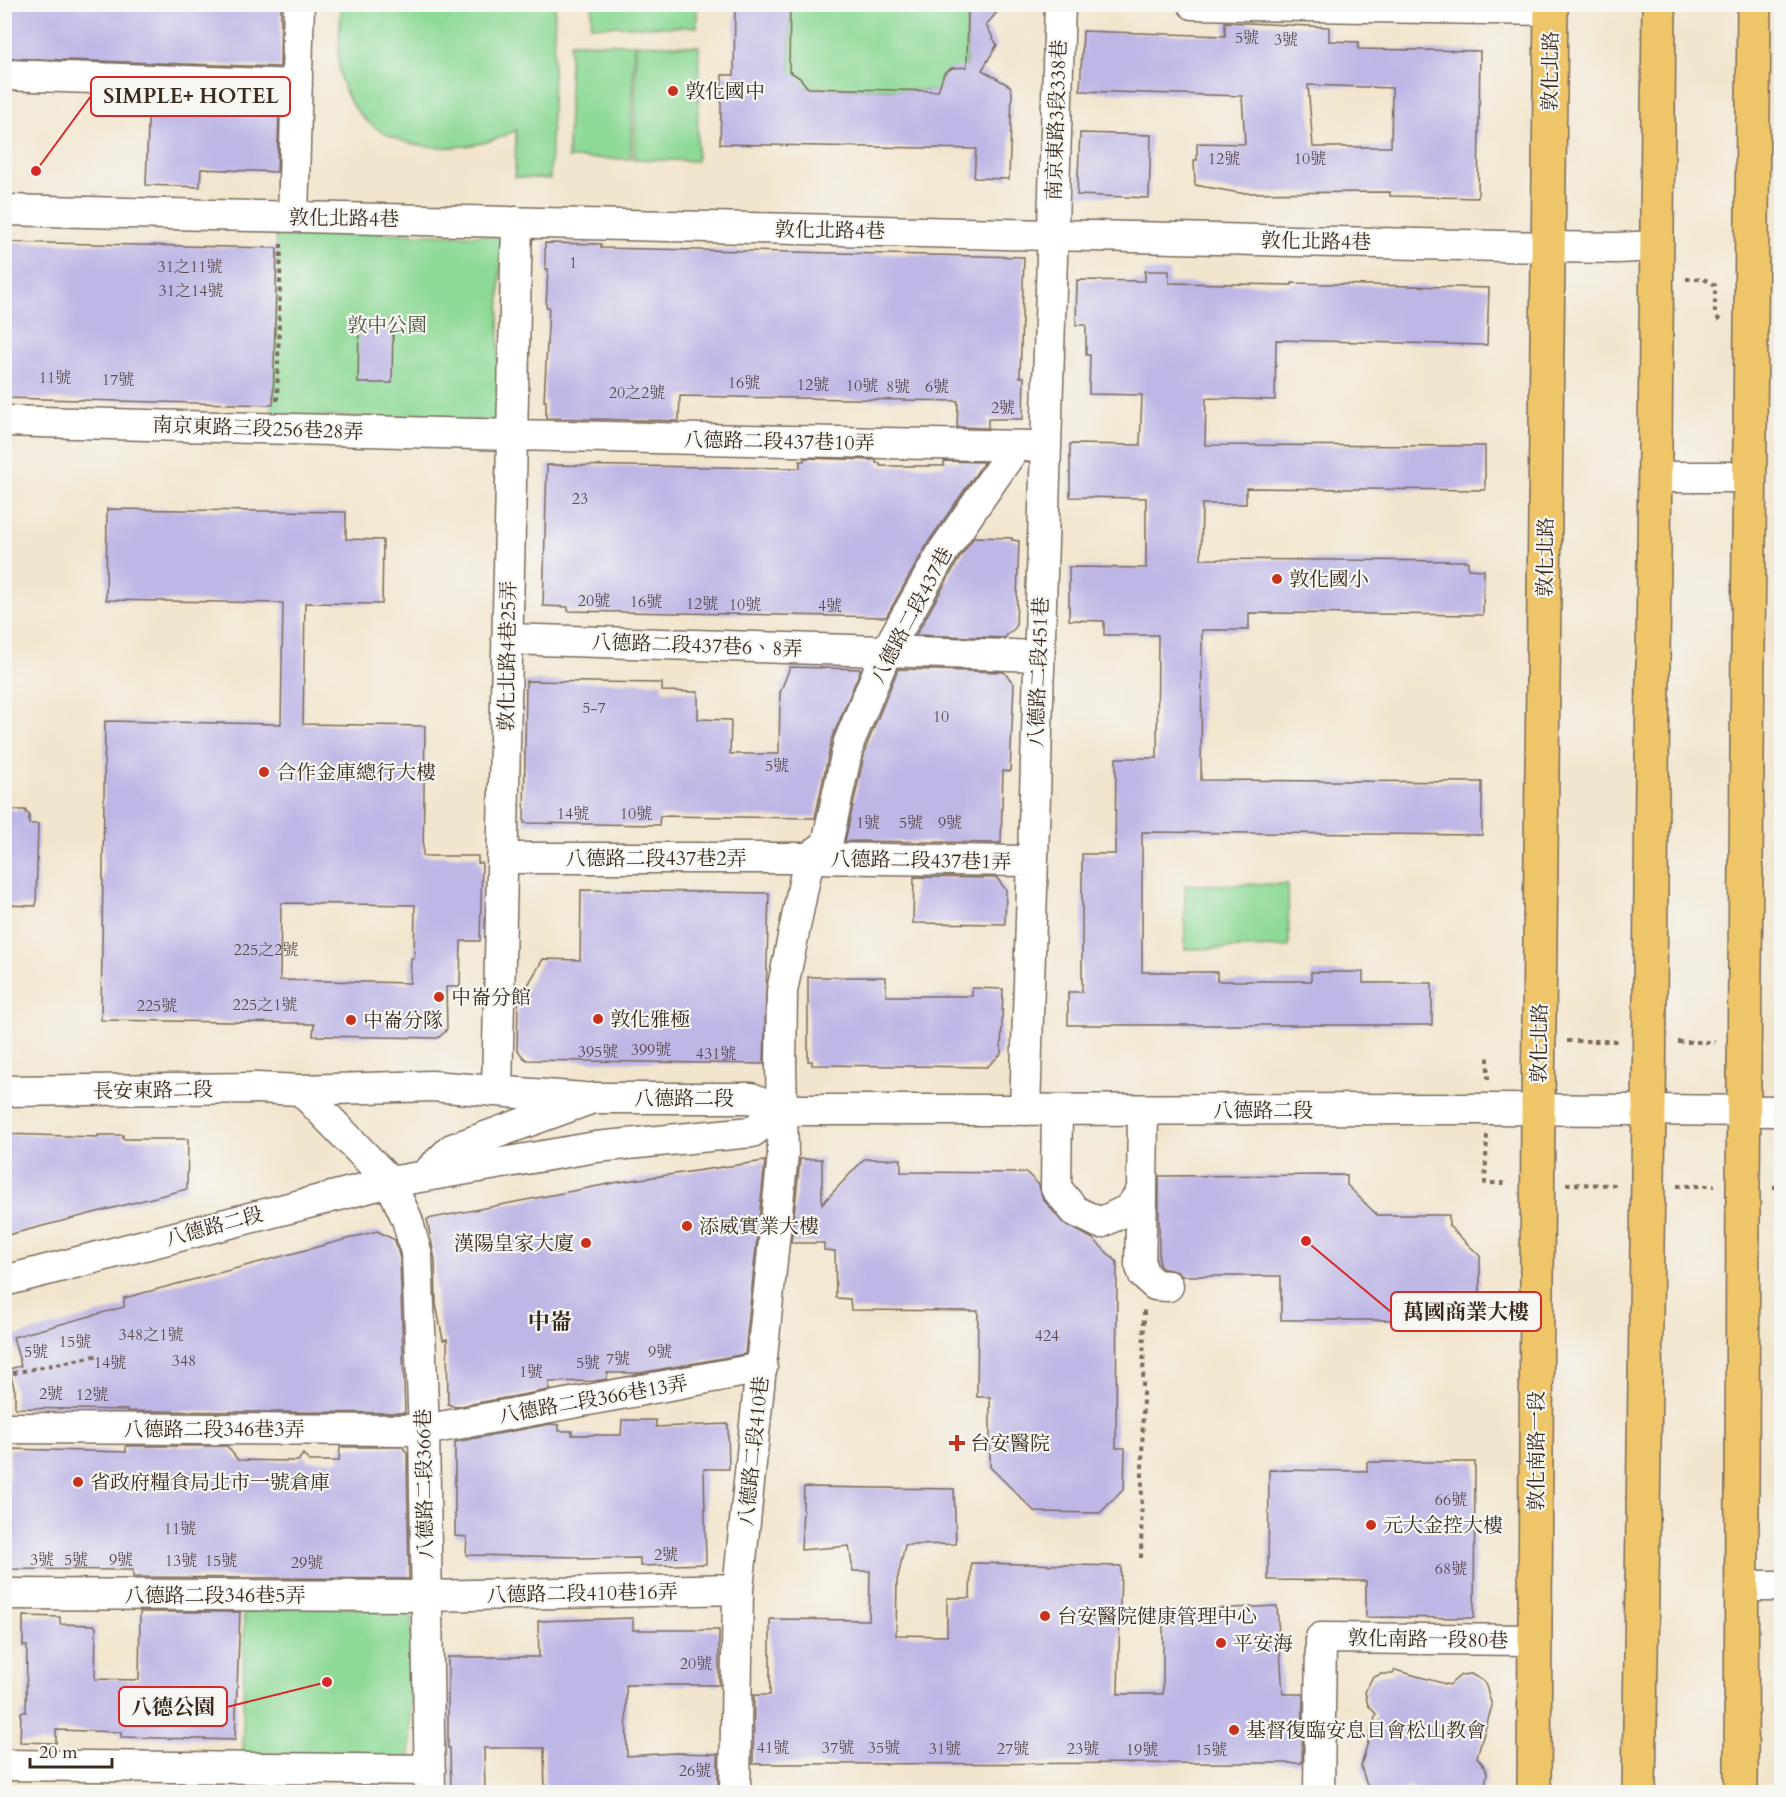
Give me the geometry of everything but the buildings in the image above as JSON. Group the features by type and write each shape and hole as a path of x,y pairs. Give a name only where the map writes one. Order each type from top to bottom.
{"main road":[{"path":"1639,1792 1649,1110 1659,4"},
{"path":"1741,1792 1754,4"},
{"name":"敦化北路","path":"1538,1109 1551,7"},
{"name":"敦化南路一段","path":"1534,1792 1538,1109"}],"street":[{"path":"293,217 299,4"},
{"name":"南京東路3段338巷","path":"1052,235 1060,4"},
{"path":"1193,4 1551,7"},
{"path":"4,75 297,85"},
{"name":"敦化北路4巷","path":"4,210 1548,247 1656,246"},
{"name":"敦化北路4巷25弄","path":"497,1089 517,222"},
{"name":"八德路二段451巷","path":"1025,1110 1052,235"},
{"name":"南京東路三段256巷28弄","path":"4,421 512,435"},
{"name":"八德路二段437巷10弄","path":"512,435 1045,446"},
{"name":"八德路二段437巷","path":"809,858 827,844 849,742 887,650 944,550 1016,446"},
{"path":"1654,477 1749,477"},
{"name":"八德路二段437巷6、8弄","path":"507,639 1039,656"},
{"name":"八德路二段437巷2弄","path":"502,858 809,858"},
{"path":"781,1110 782,991 809,858"},
{"name":"八德路二段437巷1弄","path":"809,858 1032,861"},
{"name":"長安東路二段","path":"4,1091 257,1088 301,1090 412,1086 497,1089 593,1098"},
{"path":"301,1090 390,1182"},
{"name":"八德路二段","path":"424,1176 452,1149 593,1098 751,1098 781,1110 1782,1111"},
{"name":"八德路二段","path":"4,1281 390,1182 596,1147 752,1132 781,1110"},
{"name":"八德路二段410巷","path":"735,1792 738,1589 783,1154 781,1110"},
{"path":"1057,1110 1056,1188 1075,1211 1100,1223 1129,1209 1142,1191"},
{"path":"1143,1110 1140,1264 1156,1281"},
{"name":"八德路二段366巷","path":"390,1182 406,1220 417,1256 424,1430 430,1781"},
{"name":"八德路二段366巷13弄","path":"424,1430 762,1368"},
{"name":"八德路二段346巷3弄","path":"4,1428 424,1430"},
{"path":"1741,1586 1782,1586"},
{"name":"八德路二段410巷16弄","path":"426,1596 738,1589"},
{"name":"八德路二段346巷5弄","path":"4,1594 426,1596"},
{"name":"敦化南路一段80巷","path":"1319,1792 1321,1638 1535,1640"},
{"path":"4,1765 430,1781"}],"path":[{"path":"277,429 281,239 293,217"},
{"path":"1680,279 1704,279 1715,285 1715,314 1723,325"},
{"path":"1585,1041 1607,1041"},
{"path":"1674,1042 1712,1042"},
{"path":"1579,1184 1618,1185"},
{"path":"1685,1186 1710,1186"},
{"path":"1141,1558 1156,1281"},
{"path":"4,1375 100,1355"}],"green space":[{"path":"341,5 555,5 550,179 515,177 516,130 493,140 468,146 442,147 416,145 392,137 371,124 353,106 342,82 339,54"},
{"path":"592,5 697,5 697,27 591,26"},
{"path":"790,5 968,5 966,72 952,68 944,73 941,81 943,91 802,87 789,77"},
{"path":"570,43 634,44 631,159 568,158"},
{"path":"636,44 699,46 697,161 634,159"},
{"name":"敦中公園","path":"276,230 501,236 497,421 272,415"},
{"path":"1288,884 1289,947 1185,949 1185,885"},
{"path":"244,1607 412,1608 410,1758 243,1757"}],"place":[{"name":"敦化國中","path":"673,91"},
{"name":"SIMPLE+ HOTEL","path":"36,171"},
{"name":"敦化國小","path":"1277,579"},
{"name":"合作金庫總行大樓","path":"264,772"},
{"name":"中崙分館","path":"439,997"},
{"name":"敦化雅極","path":"598,1019"},
{"name":"中崙分隊","path":"351,1020"},
{"name":"添威實業大樓","path":"687,1226"},
{"name":"萬國商業大樓","path":"1306,1241"},
{"name":"漢陽皇家大廈","path":"586,1243"},
{"name":"台安醫院","path":"957,1443"},
{"name":"省政府糧食局北市一號倉庫","path":"78,1482"},
{"name":"元大金控大樓","path":"1371,1525"},
{"name":"台安醫院健康管理中心","path":"1045,1616"},
{"name":"平安海","path":"1221,1643"},
{"name":"八德公園","path":"327,1682"},
{"name":"基督復臨安息日會松山教會","path":"1234,1730"}],"district":[{"name":"中崙","path":"550,1321"}]}
